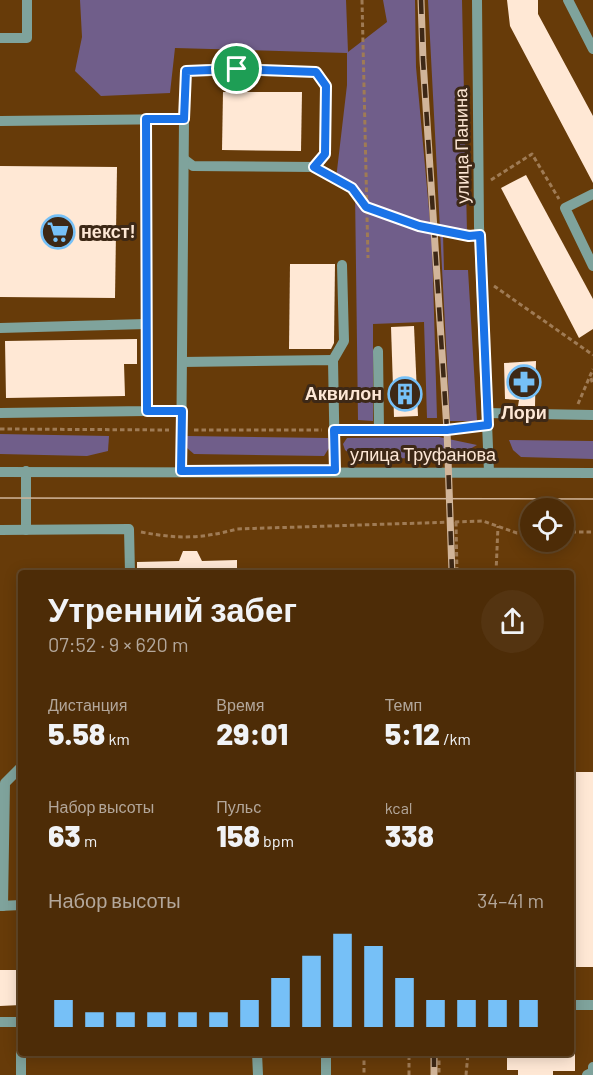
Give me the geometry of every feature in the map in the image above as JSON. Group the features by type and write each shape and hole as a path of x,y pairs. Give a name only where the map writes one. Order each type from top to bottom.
{"street":[{"path":"0,38 27,38 27,0"},
{"name":"улица Панина","path":"477,0 480,235 489,471"},
{"path":"568,0 592,44"},
{"path":"181,471 186,71 237,69 316,72 326,86 325,154 314,167 193,166 185,160"},
{"path":"146,119 147,411"},
{"path":"0,121 184,119"},
{"path":"593,194 565,208 593,266"},
{"path":"335,470 333,360 344,341 342,265"},
{"path":"0,328 146,324"},
{"path":"334,430 379,430 378,351"},
{"path":"182,362 333,360"},
{"path":"0,412 182,411"},
{"path":"488,413 593,415"},
{"name":"улица Труфанова","path":"0,471 335,470 593,473"},
{"path":"26,471 26,530"},
{"path":"0,530 129,529 130,570"},
{"path":"18,770 5,783 1,906 18,905"},
{"path":"574,1005 593,1005"},
{"path":"0,1022 18,1022"},
{"path":"21,1056 21,1075"},
{"path":"257,1056 258,1075"},
{"path":"326,1056 326,1075"},
{"path":"587,1075 593,1072 593,1067"}],"path":[{"path":"362,0 368,258"},
{"path":"489,180 532,154 565,208"},
{"path":"314,167 352,188 366,207 419,226 469,236 480,235"},
{"path":"493,285 593,355"},
{"path":"573,415 593,369"},
{"path":"590,376 593,384"},
{"path":"379,430 447,430 488,425"},
{"path":"129,529 173,538 209,537 237,529 483,521 520,533"},
{"path":"456,522 457,570"},
{"path":"496,570 498,526"},
{"path":"574,532 593,532"},
{"path":"364,1056 364,1075"},
{"path":"409,1056 409,1075"},
{"path":"439,1056 440,1075"},
{"path":"466,1075 468,1056"}],"shaded area":[{"path":"80,0 346,0 348,52 387,22 383,0 415,0 416,67 432,243 437,418 427,418 424,322 373,324 373,421 358,420 355,191 336,179 347,85 347,53 175,48 170,93 101,96 75,71 82,37"},
{"path":"428,0 462,0 467,233 443,234 444,270 468,270 477,421 450,421"},
{"path":"0,434 109,436 108,451 87,456 0,454"},
{"path":"187,436 328,438 329,448 324,456 194,454 187,448"},
{"path":"439,437 477,445 464,451 434,458 400,458 353,456 345,450 343,444 347,438"},
{"path":"509,440 593,441 593,459 521,457 513,450"}],"building":[{"path":"507,0 538,0 538,14 593,116 593,183 510,26"},
{"path":"223,92 302,92 301,151 222,150"},
{"name":"некст!","path":"0,166 117,167 115,298 0,297"},
{"path":"526,175 593,299 593,329 579,338 501,188"},
{"path":"290,264 335,264 334,343 331,349 289,349"},
{"name":"Аквилон","path":"414,326 418,416 394,417 391,327"},
{"path":"137,339 137,364 124,364 125,396 6,398 5,341"},
{"path":"536,361 535,406 518,406 519,400 505,399 504,363"},
{"path":"183,551 197,551 202,561 237,560 237,570 137,570 137,562 179,561"},
{"path":"574,772 593,772 593,967 574,967"},
{"path":"0,970 18,970 18,1005 0,1006"},
{"path":"575,1053 575,1071 553,1071 553,1075 518,1075 518,1070 507,1070 507,1056 574,1056"}],"tram line":[{"path":"0,498 593,499"}],"railway":[{"path":"421,0 447,430 452,570"},
{"path":"434,1056 434,1075"}],"place":[{"name":"некст!","path":"58,232"},
{"name":"Лори","path":"524,382"},
{"name":"Аквилон","path":"405,394"}],"route":[{"path":"237,69 316,72 326,86 325,154 314,167 352,188 366,207 419,226 469,236 480,235 488,425 447,430 334,430 335,470 181,471 182,411 147,411 146,119 184,119 186,71 237,69"}]}
